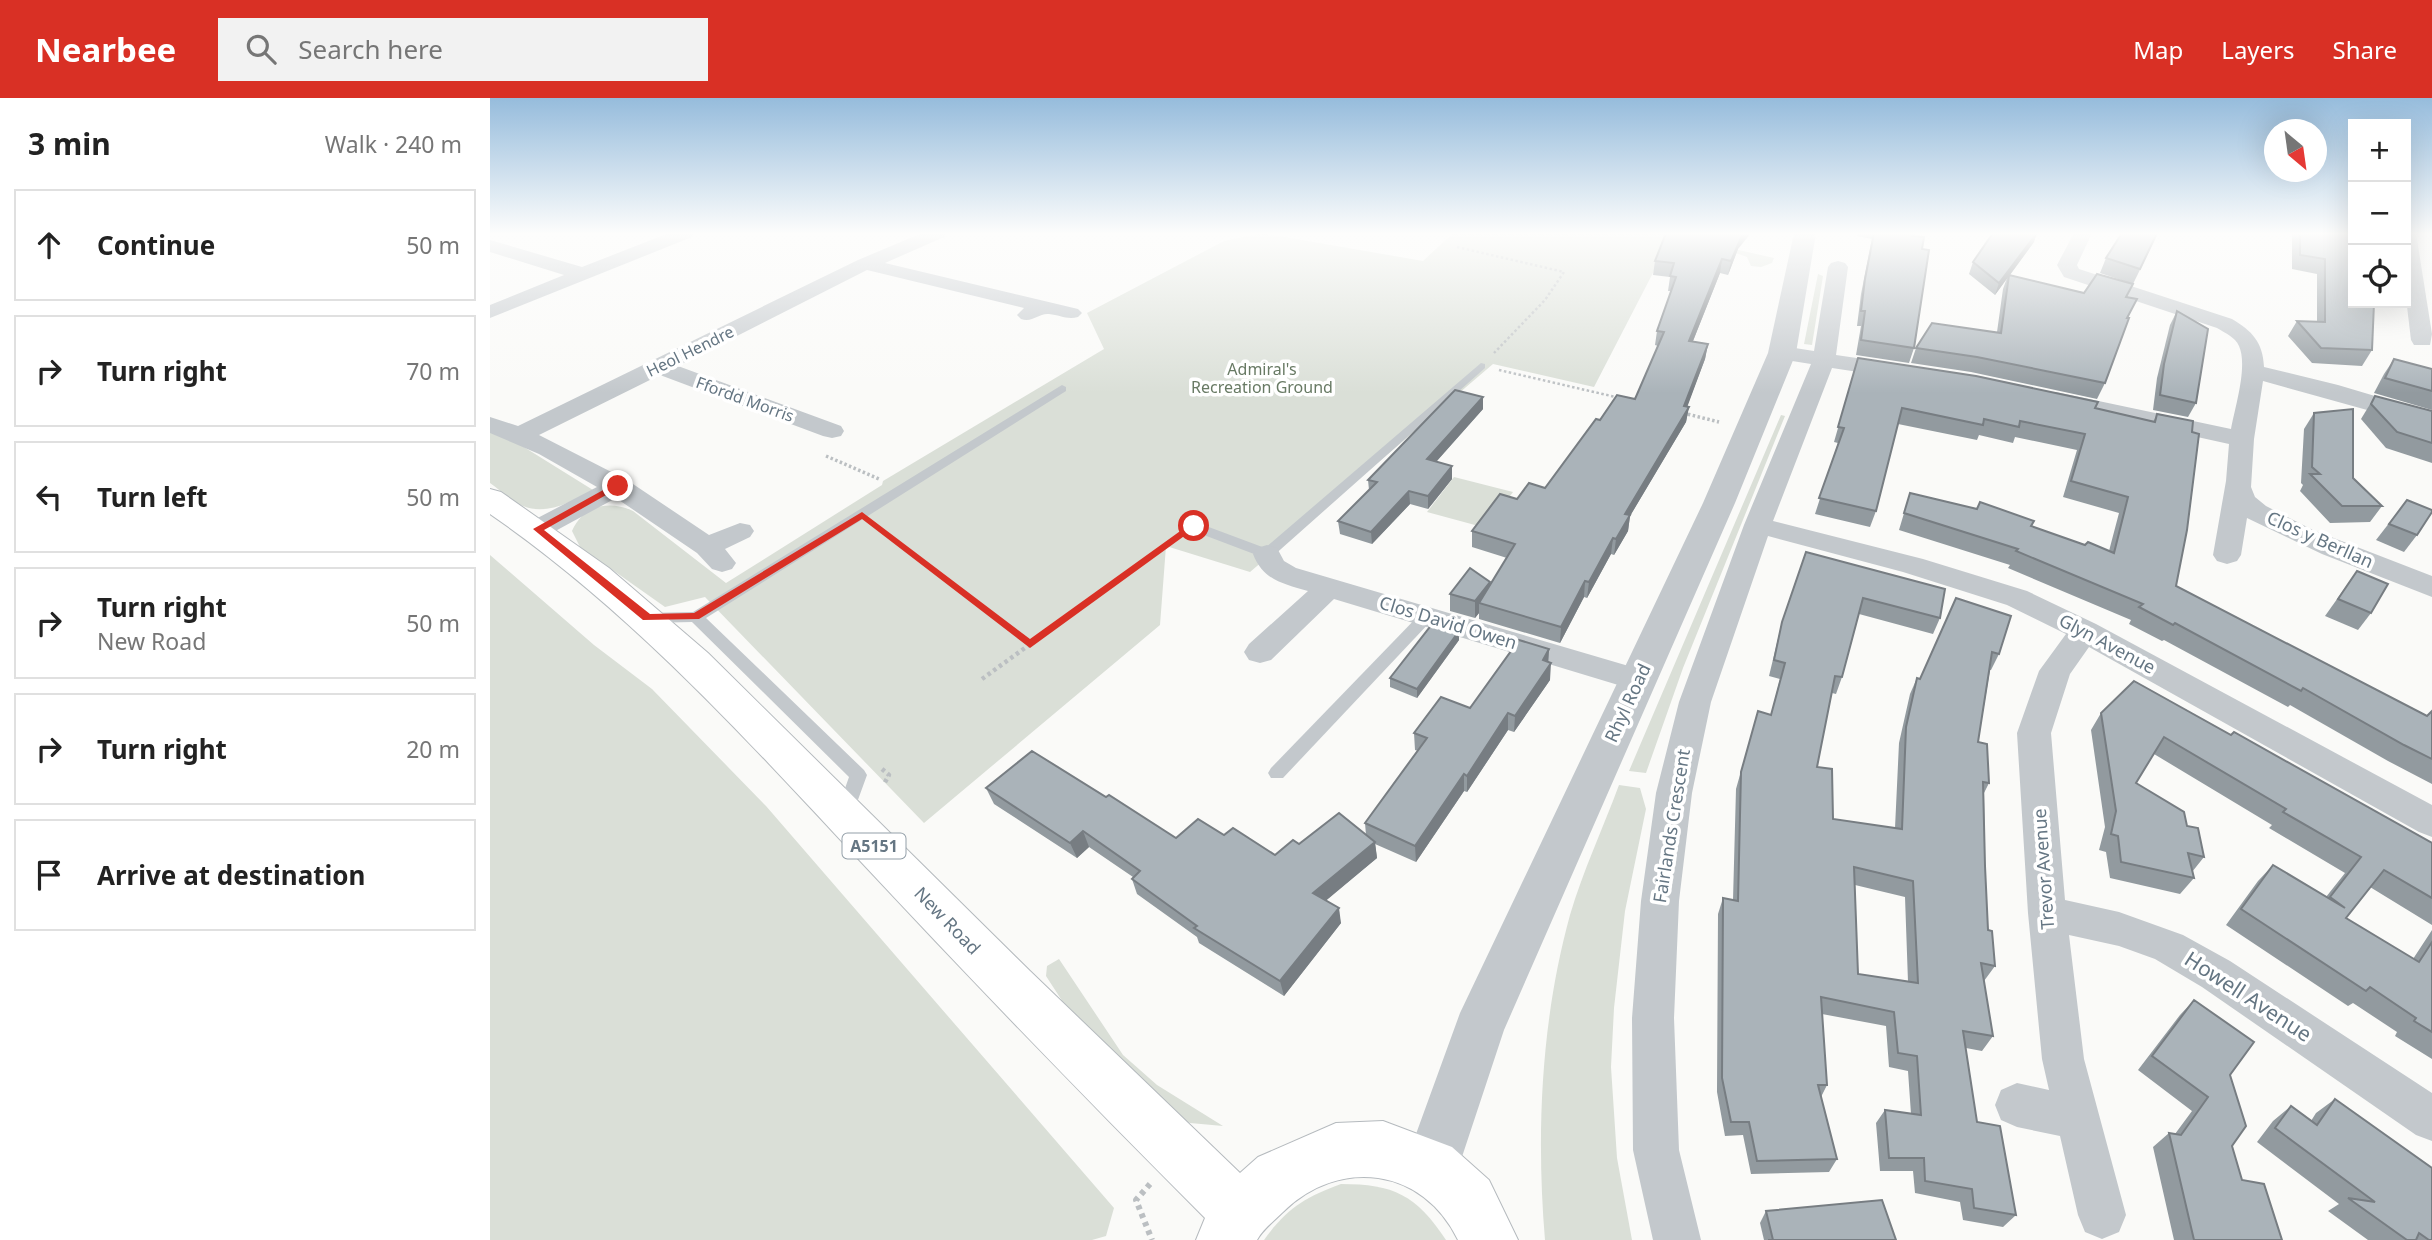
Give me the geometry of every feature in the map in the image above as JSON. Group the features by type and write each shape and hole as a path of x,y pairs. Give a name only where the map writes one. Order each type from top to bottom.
{"main road":[{"name":"New Road","path":"490,499 538,529 647,618 748,716 1029,1007 1233,1227"},
{"path":"1233,1227 1278,1177 1336,1151 1383,1149 1432,1167 1469,1200 1489,1240"}],"street":[{"path":"490,312 553,286"},
{"name":"Heol Hendre","path":"520,435 820,286"},
{"path":"946,286 1035,311 1071,313"},
{"name":"Rhyl Road","path":"1432,1167 1478,1030 1751,429 1782,353 1794,286"},
{"name":"Fairlands Crescent","path":"1677,1240 1656,1150 1653,1018 1660,901 1674,793 1695,702 1758,525 1824,359 1835,286"},
{"path":"2104,286 2210,316 2237,328 2251,345 2252,371 2227,555"},
{"path":"2414,286 2421,340"},
{"path":"1782,353 1917,374"},
{"name":"Ffordd Morris","path":"658,366 839,433 804,446"},
{"path":"2252,371 2330,390 2432,421"},
{"path":"2039,395 2242,439"},
{"path":"490,424 520,435 618,486 714,555 740,531"},
{"name":"Clos y Berllan","path":"2239,477 2244,502 2263,516 2432,587"},
{"path":"538,529 618,486"},
{"name":"Glyn Avenue","path":"1758,525 1913,565 2017,598 2085,631 2432,822"},
{"name":"Clos David Owen","path":"1267,554 1272,566 1286,575 1638,680"},
{"path":"1260,652 1330,587"},
{"name":"Trevor Avenue","path":"2085,631 2055,671 2034,733 2047,913 2063,1059 2102,1215"},
{"name":"Howell Avenue","path":"2047,913 2119,929 2169,947 2216,974 2432,1119"},
{"path":"2017,1105 2078,1118"}],"lane":[{"path":"1194,526 1267,554 1481,366"},
{"path":"647,618 696,617 1062,389"},
{"path":"696,617 858,775 844,815"},
{"path":"1277,773 1426,617"}],"path":[{"path":"1481,366 1545,300 1552,286"},
{"path":"1481,366 1629,401"},
{"path":"1683,413 1751,429"},
{"path":"804,446 884,481 873,488"},
{"path":"862,515 1030,645"},
{"path":"982,679 1194,526"},
{"path":"1136,1200 1153,1240"}],"green space":[{"name":"Admiral's Recreation Ground","path":"1138,286 1646,286 1594,387 1493,364 1250,572 1166,546 1160,625 924,823 705,597 665,607 580,547 572,531 583,515 598,507 615,506 633,511 726,583 882,485 883,481 1104,349 1087,313"},
{"path":"1816,286 1821,286 1812,345 1804,344"},
{"path":"1781,415 1785,416 1683,668 1646,773 1629,771"},
{"path":"490,431 519,444 593,490 568,503 550,508 532,509 519,504 490,483"},
{"path":"1454,477 1513,492 1486,528 1427,512"},
{"path":"490,555 594,645 652,689 766,806 1114,1208 1106,1236 1092,1240 490,1240"},
{"path":"1619,785 1640,788 1646,809 1625,911 1614,1008 1611,1067 1617,1158 1632,1240 1545,1240 1541,1118 1553,995 1560,955 1575,899"},
{"path":"1059,959 1123,1055 1157,1085 1223,1126 1190,1123 1154,1108 1085,1036 1046,976 1047,966"},
{"path":"1341,1184 1376,1186 1402,1195 1424,1212 1446,1240 1264,1240 1297,1205"}],"building":[{"path":"1673,286 1711,286 1689,341 1708,344 1684,406 1689,407 1625,514 1630,515 1616,539 1613,538 1589,582 1585,581 1561,627 1479,603 1515,544 1472,531 1500,494 1517,499 1529,483 1545,488 1617,395 1635,399 1664,332 1657,331"},
{"path":"1864,286 1923,286 1914,348 1861,340 1865,311 1861,311"},
{"path":"2007,286 2056,286 2084,293 2089,286 2132,286 2126,297 2137,299 2127,318 2105,383 1977,357 1916,348 1932,323 2001,333"},
{"path":"2325,286 2348,286 2348,308 2374,308 2372,350 2321,348 2297,321 2325,322"},
{"path":"2177,311 2208,329 2196,403 2160,395 2164,364"},
{"path":"1858,358 1976,376 2098,402 2095,408 2155,422 2157,414 2193,421 2192,432 2199,434 2187,530 2176,586 2427,716 2432,711 2432,759 2303,688 2301,691 2175,623 2173,625 2139,607 2143,604 2016,551 2018,549 1904,513 1910,493 1977,509 1980,502 2034,521 2031,526 2085,545 2088,542 2114,553 2128,497 2071,481 2085,434 2020,421 2019,427 1984,419 1983,425 1902,408 1876,511 1819,498 1844,428 1838,427"},
{"path":"2394,359 2432,369 2432,391 2385,378"},
{"path":"1455,390 1483,397 1427,459 1452,466 1428,496 1409,491 1371,532 1338,521 1377,482 1368,480"},
{"path":"2375,396 2432,411 2432,443 2397,432 2371,404"},
{"path":"2353,409 2353,478 2382,506 2342,506 2310,474 2320,474 2312,467 2314,413"},
{"path":"2407,500 2432,510 2417,535 2389,524"},
{"path":"1806,552 1945,589 1940,618 1863,598 1842,677 1835,676 1817,767 1832,769 1833,819 1902,829 1906,727 1917,678 1920,679 1956,598 2011,616 1999,654 1992,652 1978,742 1987,744 1989,783 1983,782 1985,866 1988,930 1992,931 1995,966 1981,963 1993,1036 1963,1031 1977,1122 2000,1126 2016,1215 1974,1208 1972,1189 1925,1181 1924,1158 1889,1158 1885,1110 1921,1115 1917,1056 1898,1053 1894,1012 1821,997 1827,1085 1818,1085 1837,1159 1757,1161 1749,1122 1731,1122 1722,1078 1723,898 1738,901 1741,772 1758,711 1771,715 1785,663 1774,660 1782,622","holes":["1854,867 1913,881 1918,983 1858,974"]},
{"path":"1470,568 1490,582 1475,601 1450,594"},
{"path":"2357,571 2388,584 2371,613 2338,599"},
{"path":"1433,623 1459,631 1417,689 1390,678"},
{"path":"1519,640 1549,649 1543,660 1551,663 1515,716 1508,713 1467,776 1464,774 1415,846 1365,823 1427,738 1414,733 1441,697 1470,708"},
{"path":"2134,681 2231,735 2234,732 2432,843 2432,898 2384,870 2346,918 2419,962 2432,942 2432,1032 2370,987 2366,991 2241,909 2273,865 2345,908 2330,897 2361,857 2283,812 2286,809 2164,737 2136,783 2184,812 2187,826 2198,828 2204,857 2188,853 2194,878 2121,862 2118,836 2111,834 2116,811 2101,713"},
{"path":"1032,751 1106,797 1109,795 1176,838 1198,819 1224,835 1233,828 1275,855 1293,840 1299,844 1339,813 1375,842 1313,893 1339,908 1280,981 1194,928 1197,926 1132,879 1140,871 1083,831 1070,843 986,788"},
{"path":"2194,1000 2254,1042 2230,1075 2246,1126 2232,1146 2242,1180 2264,1184 2282,1240 2194,1240 2169,1133 2181,1135 2208,1097 2152,1056"},
{"path":"2335,1099 2432,1168 2432,1240 2419,1233 2416,1240 2407,1240 2348,1198 2375,1202 2275,1128 2291,1106 2317,1125"},
{"path":"1882,1200 1896,1240 1773,1240 1766,1211"}],"route":[{"path":"618,486 538,529 647,618 696,617 862,515 1030,645 1194,526"}]}
